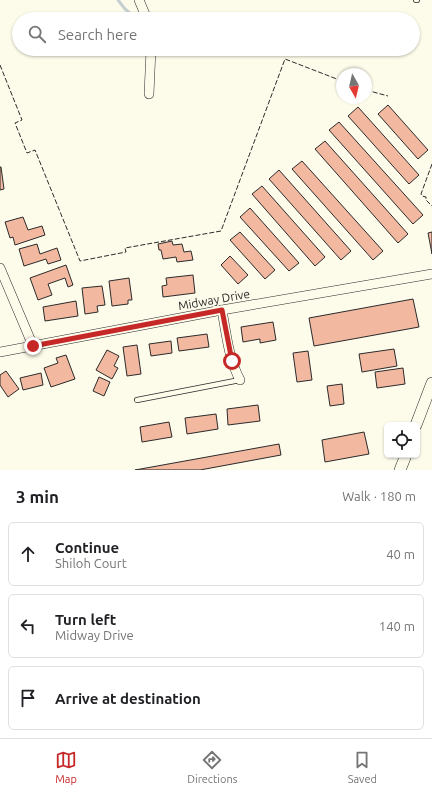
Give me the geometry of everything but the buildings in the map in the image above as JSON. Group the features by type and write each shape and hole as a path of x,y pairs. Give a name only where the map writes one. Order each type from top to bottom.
{"street":[{"path":"140,0 144,12"},
{"path":"150,94 151,56"},
{"path":"0,268 33,346"},
{"name":"Midway Drive","path":"0,352 222,310 432,274"},
{"path":"222,310 232,361 240,380"},
{"path":"417,422 432,383"},
{"path":"400,470 405,458"}],"lane":[{"path":"137,400 240,380"}],"waterway":[{"path":"118,0 129,12"}],"fence":[{"path":"0,65 22,120 15,123 27,153 35,150 80,261 126,252 125,248 221,231 285,59 336,79"},
{"path":"372,92 388,96"},
{"path":"432,164 421,194 422,196 426,197 426,200 432,206"}],"route":[{"path":"33,346 222,310 232,361"}]}
